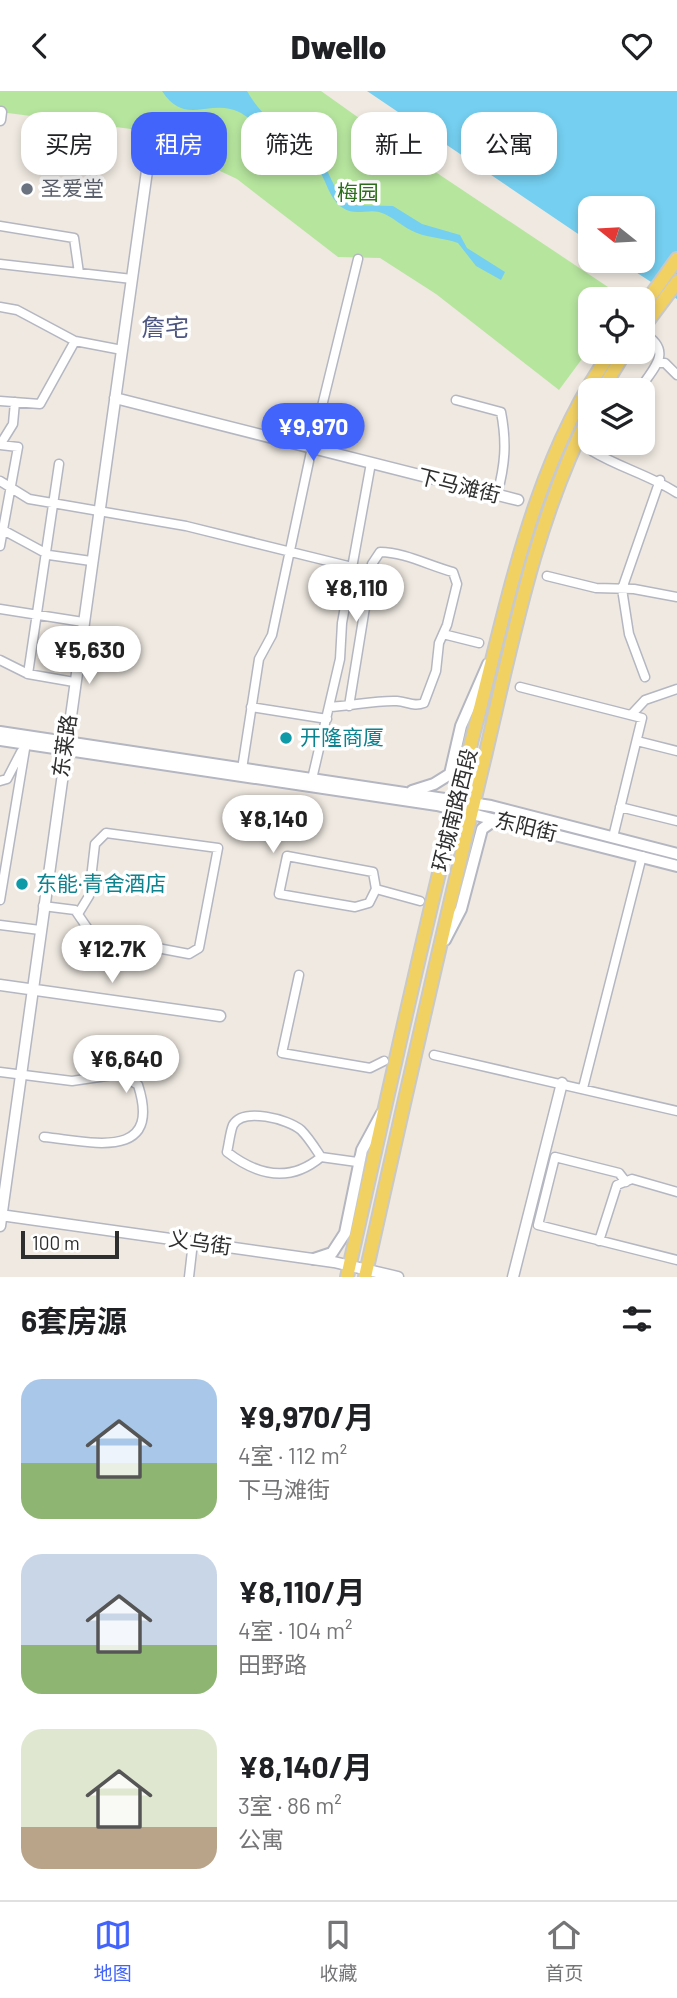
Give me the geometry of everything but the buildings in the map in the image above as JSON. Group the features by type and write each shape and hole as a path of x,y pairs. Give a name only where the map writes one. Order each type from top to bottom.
{"main road":[{"path":"655,290 677,259"},
{"path":"655,312 677,282"},
{"name":"环城南路西段","path":"348,1271 455,805 537,499 564,434 607,364"},
{"name":"环城南路西段","path":"366,1273 472,808 550,505 578,441"},
{"path":"407,792 434,784 450,774 470,700 495,648"},
{"name":"东阳街","path":"0,732 64,748 472,808 613,837 677,854"},
{"name":"东阳街","path":"0,740 407,792 455,805"},
{"name":"东阳街","path":"472,808 496,819 677,866"},
{"path":"439,951 461,909 482,829 496,819"},
{"path":"314,1259 332,1253 345,1233 361,1154 369,1133 386,1108"}],"street":[{"name":"东莱路","path":"0,1226 64,748 146,175"},
{"path":"0,226 74,238 79,273"},
{"path":"242,769 259,659 272,635 312,447 358,259"},
{"path":"0,264 132,278"},
{"path":"0,307 17,310 75,341 122,350"},
{"path":"0,401 40,404 75,341"},
{"path":"647,378 657,363 661,350 655,341"},
{"path":"657,363 665,363 677,375"},
{"name":"下马滩街","path":"115,398 518,501"},
{"path":"456,400 501,412 507,441 497,495"},
{"path":"0,546 18,447 0,446 13,423 15,402"},
{"path":"599,455 614,464 660,480 677,493"},
{"path":"312,779 340,659 342,622 371,463"},
{"path":"28,674 59,464"},
{"path":"645,677 629,634 622,589 660,480"},
{"path":"0,481 29,499 186,526 289,554 352,567"},
{"path":"2,530 45,553 91,561"},
{"path":"330,707 349,706 397,701 416,706 424,703 436,671 439,643 457,584 453,572 420,564 394,552 380,552 372,564 349,706"},
{"path":"547,576 596,588 677,597"},
{"path":"0,609 82,622"},
{"path":"443,635 479,643"},
{"path":"0,660 28,674 74,682"},
{"path":"520,687 642,718 613,837"},
{"path":"631,715 645,700 677,689"},
{"path":"251,708 327,719"},
{"path":"636,741 677,751"},
{"path":"0,782 7,779 26,743"},
{"path":"0,900 26,743"},
{"path":"620,807 677,821"},
{"path":"43,906 75,910 88,929 99,937 189,954 199,948 218,848 107,833 95,843 89,896 78,914"},
{"path":"288,856 373,872 376,890 369,903 355,907 279,894 288,856"},
{"path":"583,1088 642,856"},
{"path":"376,890 420,901"},
{"path":"0,925 40,930"},
{"path":"299,975 282,1053 370,1068 384,1061"},
{"path":"0,985 220,1016"},
{"path":"434,1055 677,1111"},
{"path":"0,1072 72,1081 113,1073 128,1077 138,1085 143,1111 138,1129 123,1141 100,1145 44,1137"},
{"path":"513,1277 562,1083"},
{"path":"321,1157 302,1171 278,1175 254,1169 227,1152 234,1124 242,1117 254,1116 300,1129 321,1157 348,1163 356,1162 361,1154"},
{"path":"626,1182 619,1173 555,1157 538,1226 677,1260"},
{"path":"599,1241 617,1185 632,1179 677,1192"},
{"name":"义乌街","path":"1,1215 314,1259 348,1271 398,1277"},
{"path":"189,1277 193,1242"}],"green space":[{"name":"梅园","path":"0,91 321,91 351,112 351,175 440,175 578,267 578,273 587,273 608,287 578,287 578,364 559,390 436,294 380,258 338,257 237,179 227,174 227,112 131,112 131,129 117,127 117,112 21,112 21,115 0,112"}],"water":[{"path":"162,91 247,91 262,112 241,113 218,108 189,110 171,102"},
{"path":"367,91 677,91 677,299 637,273 655,273 655,196 578,196 578,234 491,175 557,175 557,112 461,112 461,155 447,145 447,112 398,112"},
{"path":"322,175 329,175 334,185 353,205 393,206 422,224 460,235 467,248 505,272 501,280 476,266 458,243 417,233 379,212 352,212 334,199"}],"place":[{"name":"圣爱堂","path":"27,189"},
{"name":"开隆商厦","path":"286,738"},
{"name":"东能·青舍酒店","path":"22,884"}],"district":[{"name":"詹宅","path":"165,328"}]}
